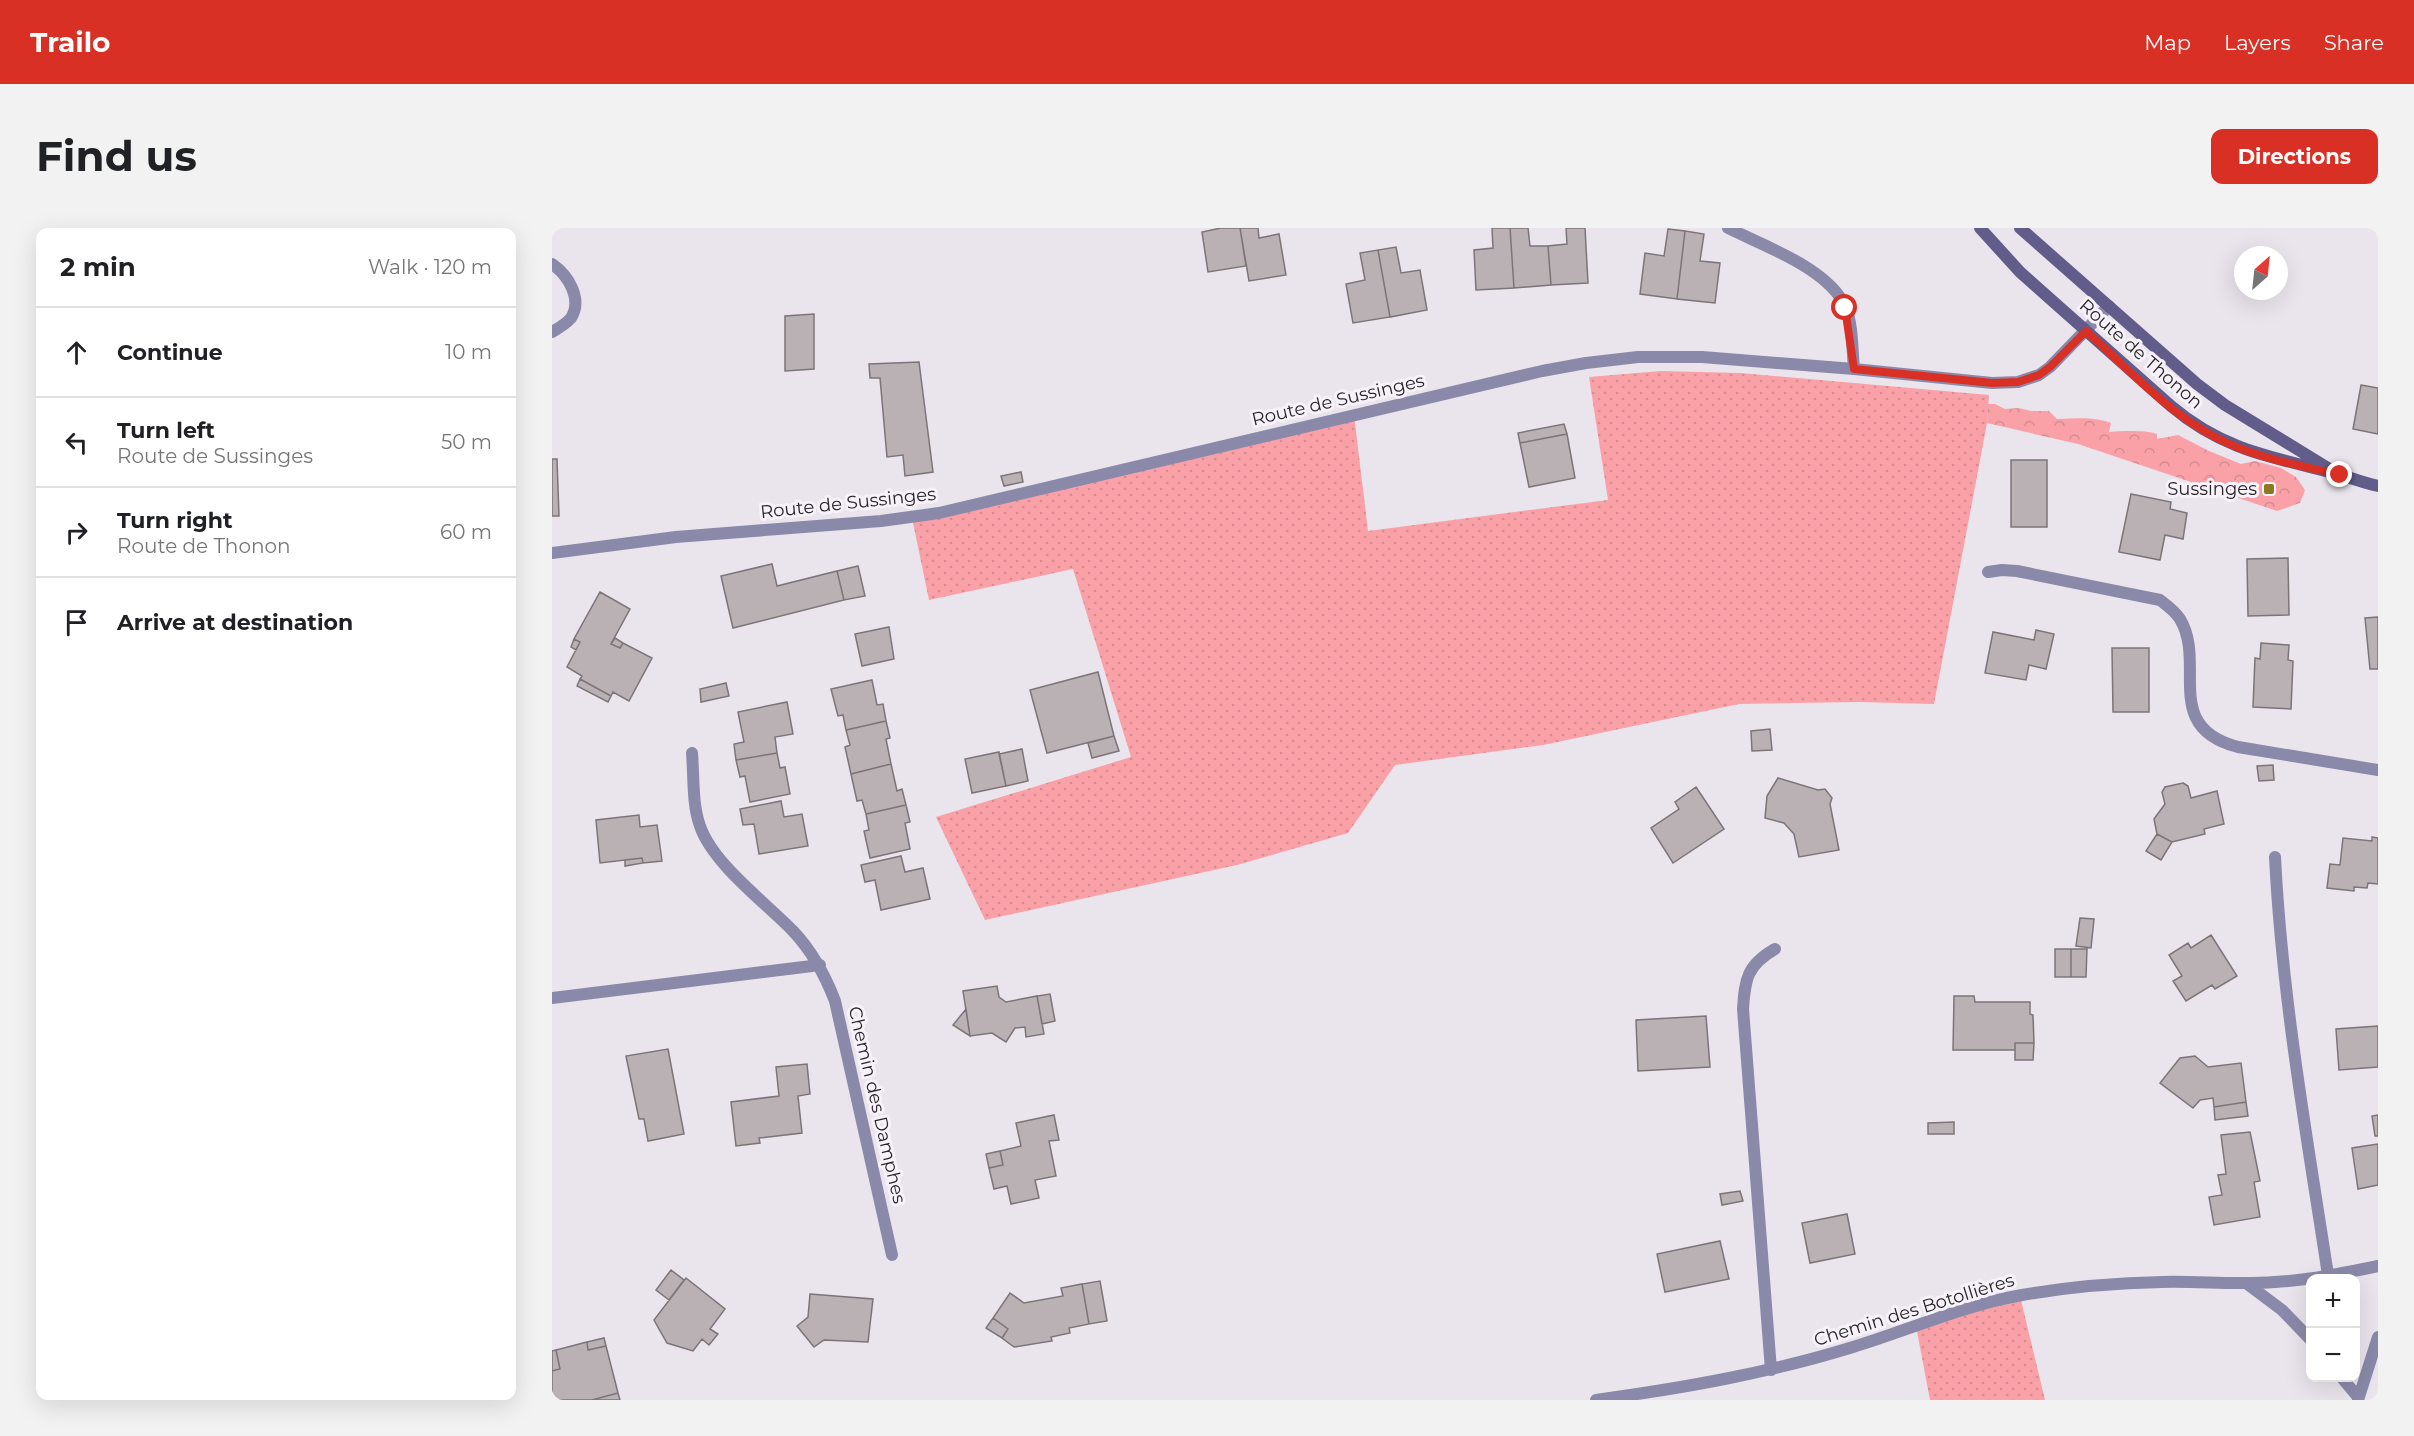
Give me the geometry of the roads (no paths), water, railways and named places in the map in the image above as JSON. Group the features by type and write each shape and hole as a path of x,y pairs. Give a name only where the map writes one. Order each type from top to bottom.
{"main road":[{"name":"Route de Thonon","path":"1980,228 2020,272 2184,418 2216,438 2263,456 2378,486"},
{"name":"Route de Thonon","path":"2020,228 2197,384 2225,405 2340,475"}],"street":[{"path":"1728,228 1807,268 1830,286 1845,308 1854,369"},
{"path":"552,264 573,288 575,299 572,316 566,324 552,332"},
{"name":"Route de Sussinges","path":"552,553 676,537 880,521 939,513 1542,371 1586,363 1638,357 1694,357 1854,369 1992,383 2018,382 2039,375 2050,367 2109,306"},
{"path":"1988,572 2018,571 2160,600 2180,618 2185,631 2191,704 2203,728 2213,736 2238,747 2378,770"},
{"name":"Chemin des Damphes","path":"692,753 699,823 708,843 723,862 795,933 820,965 835,1001 892,1255"},
{"path":"2275,857 2277,904 2288,1005 2328,1274"},
{"path":"1771,1370 1743,1009 1747,976 1752,966 1775,949"},
{"path":"552,998 820,965"},
{"name":"Chemin des Botollières","path":"2334,1274 2378,1266"},
{"name":"Chemin des Botollières","path":"1596,1400 1695,1386 1771,1370 1853,1347 1989,1302 2020,1296 2127,1283 2171,1281 2246,1283 2306,1279"},
{"path":"2246,1283 2282,1310 2306,1336"},
{"path":"2358,1399 2378,1337"},
{"path":"2346,1382 2358,1399"}],"place":[{"name":"Sussinges","path":"2269,489"}]}
